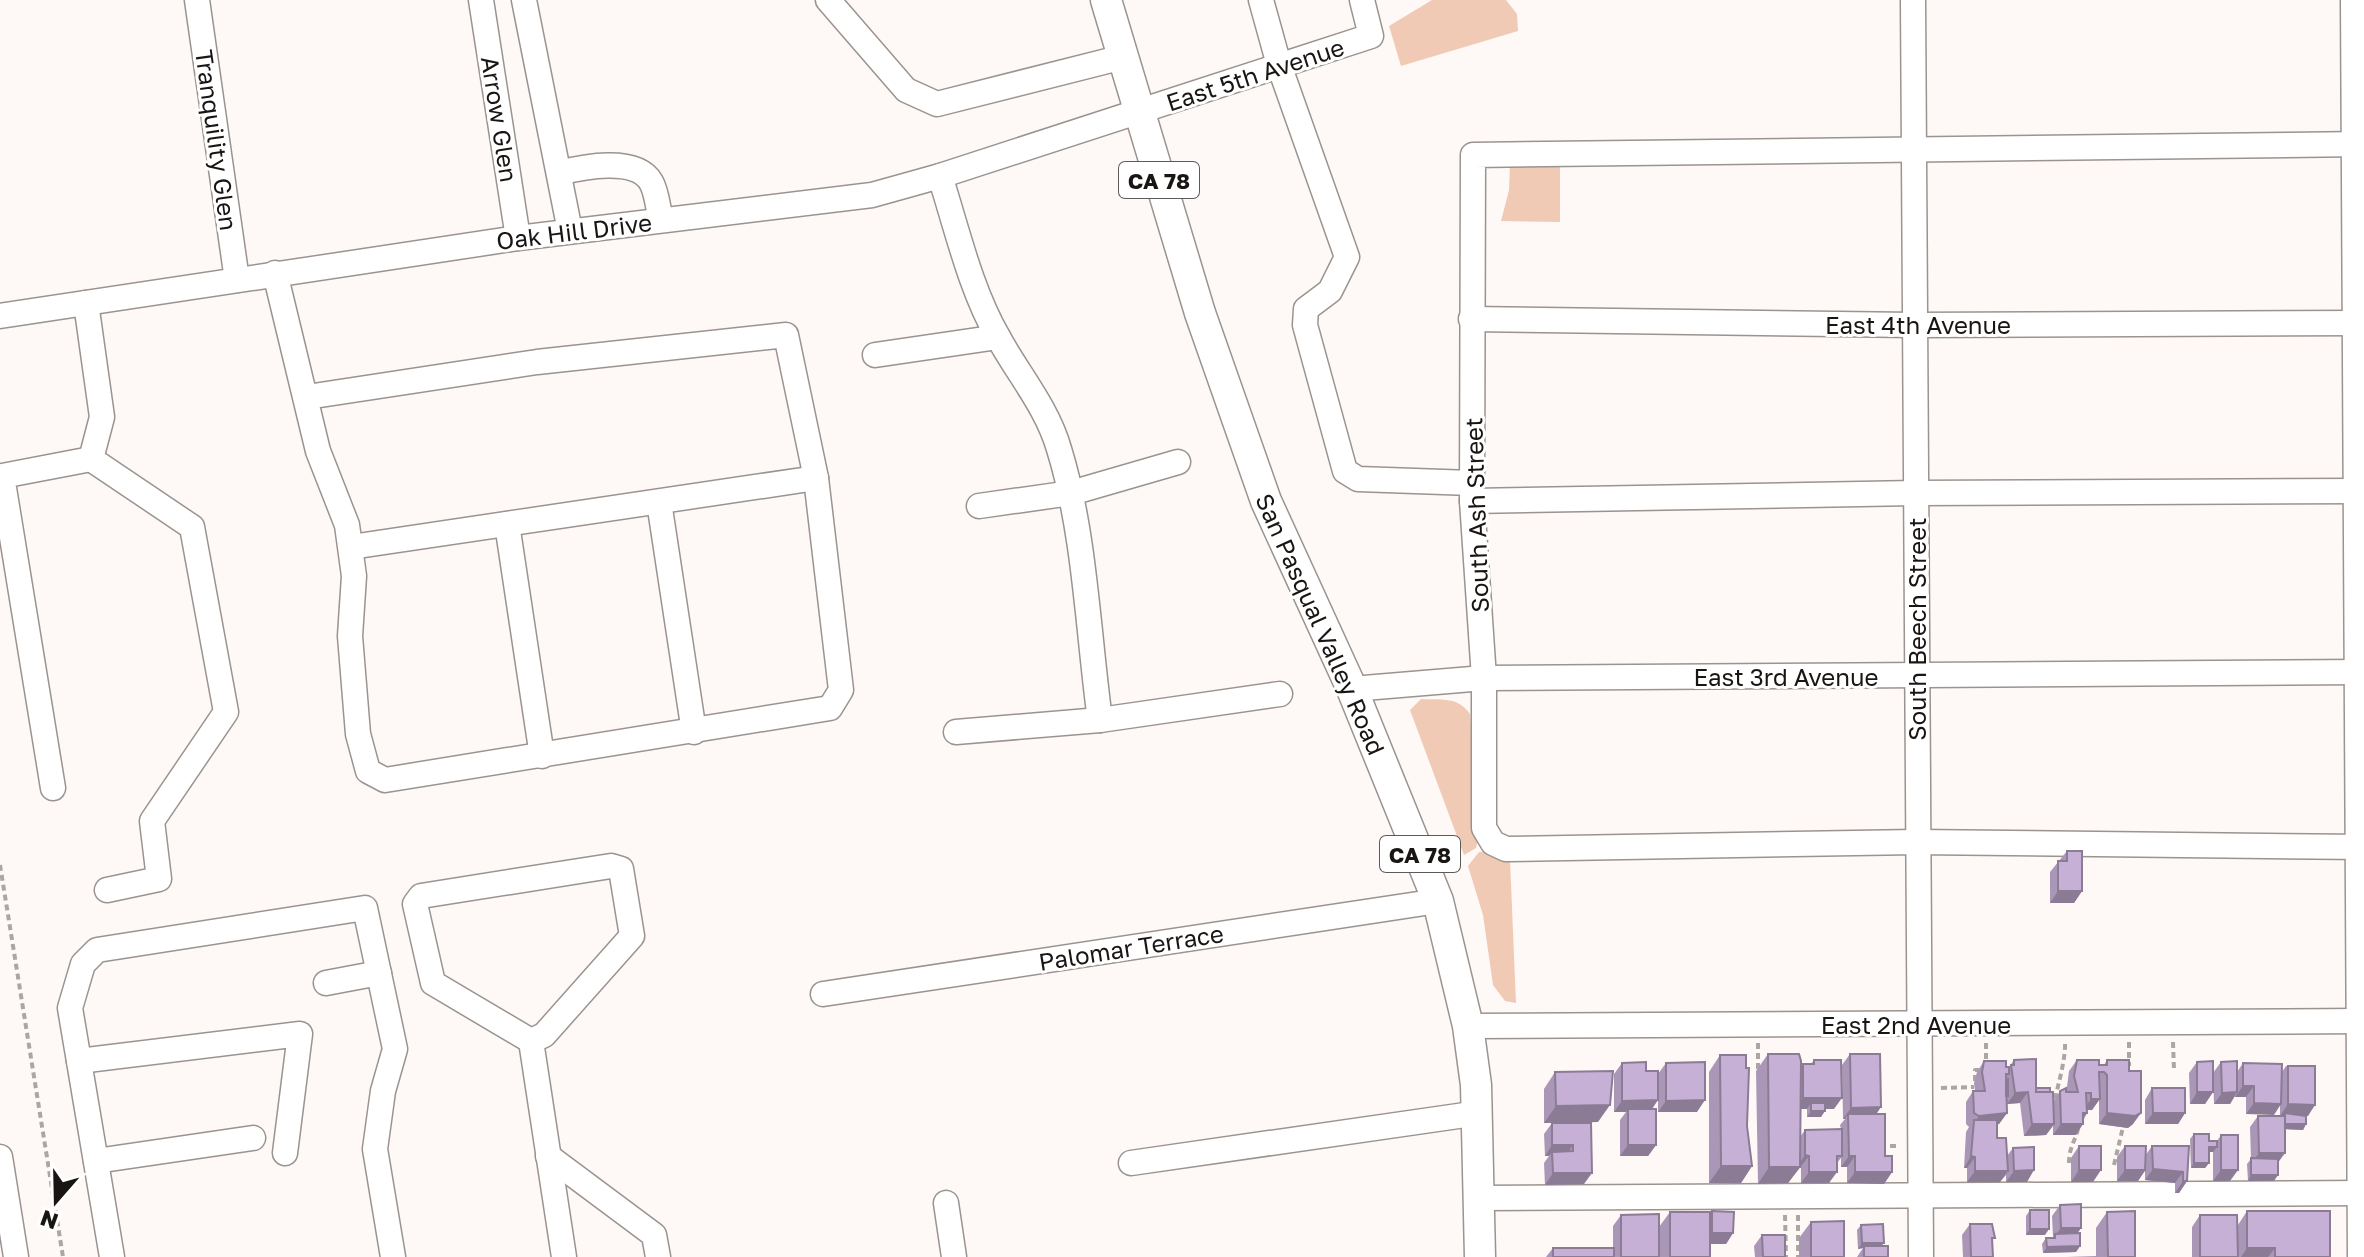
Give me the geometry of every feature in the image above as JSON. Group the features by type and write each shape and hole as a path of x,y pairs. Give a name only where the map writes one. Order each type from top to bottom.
{"main road":[{"name":"San Pasqual Valley Road","path":"1106,0 1200,313 1266,501 1352,689 1438,901 1468,1026 1479,1113 1480,1257"}],"street":[{"name":"Tranquility Glen","path":"197,0 237,280"},
{"name":"Arrow Glen","path":"481,0 518,238"},
{"path":"524,0 570,231"},
{"path":"828,0 906,90 937,104 1123,57"},
{"path":"1261,0 1279,65 1347,257 1330,291 1306,309 1305,325 1345,471 1358,479 1444,482 1472,492 2361,491"},
{"name":"East 5th Avenue","path":"1139,112 1371,36 1362,0"},
{"name":"South Beech Street","path":"1913,0 1921,1257"},
{"path":"2353,0 2359,144 2361,491 2360,1257"},
{"name":"Oak Hill Drive","path":"0,316 518,238 872,195 1139,112"},
{"path":"1915,151 2359,144"},
{"name":"South Ash Street","path":"1915,151 1473,155 1471,319 1472,492 1484,678 1484,828 1493,843 1506,849 1916,842"},
{"path":"559,173 607,163 646,177 651,182 661,220"},
{"path":"940,176 978,295 998,337 1031,388 1058,445 1071,493 1100,720"},
{"path":"275,273 318,451 347,525 354,576 351,650 358,734 368,771 385,780 694,732 830,708 841,690 816,478 786,335 537,362 307,397"},
{"path":"86,303 102,417 91,459"},
{"name":"East 4th Avenue","path":"1471,319 1914,325 2359,322"},
{"path":"875,355 998,337"},
{"path":"53,788 2,476 91,459 192,527 226,712 152,821 159,879 107,890"},
{"path":"979,506 1071,493 1178,462"},
{"path":"351,547 816,478"},
{"path":"659,502 694,732"},
{"path":"507,524 542,756"},
{"name":"East 3rd Avenue","path":"1352,689 1484,678 2361,672"},
{"path":"956,732 1100,720 1280,694"},
{"path":"1916,842 2361,847"},
{"path":"611,866 621,869 632,936 544,1035 531,1041 433,983 415,904 421,896 611,866"},
{"name":"Palomar Terrace","path":"823,994 1438,901"},
{"path":"112,1257 70,1008 83,964 97,950 365,908 395,1049 383,1091 375,1149 393,1257"},
{"path":"326,983 379,973"},
{"name":"East 2nd Avenue","path":"1468,1026 2362,1021"},
{"path":"79,1061 300,1034 285,1153"},
{"path":"531,1041 564,1257"},
{"path":"1131,1163 1479,1113"},
{"path":"96,1161 253,1138"},
{"path":"548,1156 654,1235 658,1257"},
{"path":"0,1157 10,1251"},
{"path":"1479,1198 2362,1193"},
{"path":"946,1203 954,1257"}],"path":[{"path":"0,865 63,1257"},
{"path":"1986,1040 1986,1071"},
{"path":"2055,1099 2064,1087 2065,1040"},
{"path":"2129,1040 2129,1075"},
{"path":"2173,1040 2174,1070"},
{"path":"1758,1041 1758,1070"},
{"path":"1968,1100 1975,1070 2000,1070"},
{"path":"1939,1088 1972,1086"},
{"path":"2069,1163 2069,1144 2078,1133 2078,1124"},
{"path":"2114,1165 2123,1127"},
{"path":"1880,1137 1880,1156"},
{"path":"1878,1146 1901,1146"},
{"path":"1786,1257 1791,1197"},
{"path":"1791,1197 1798,1257"}],"shaded area":[{"path":"1432,0 1506,0 1517,14 1518,31 1401,66 1389,26"},
{"path":"1510,163 1560,165 1560,222 1501,221 1509,190"},
{"path":"1421,699 1454,702 1470,714 1478,840 1476,848 1464,855 1410,710"},
{"path":"1487,851 1510,860 1516,1003 1505,1001 1493,985 1483,915 1468,866 1479,852"}],"building":[{"path":"2067,851 2082,851 2082,891 2058,891 2058,861 2067,861"},
{"path":"1768,1054 1799,1054 1801,1061 1800,1167 1769,1167"},
{"path":"1850,1054 1880,1054 1881,1107 1851,1108"},
{"path":"1720,1055 1746,1055 1746,1068 1749,1068 1747,1126 1752,1166 1721,1166"},
{"path":"2036,1059 2036,1092 2053,1092 2054,1124 2032,1124 2028,1092 2015,1093 2011,1065 2014,1065 2014,1060"},
{"path":"1814,1060 1841,1060 1842,1098 1803,1098 1803,1064 1814,1064"},
{"path":"2077,1060 2099,1060 2099,1065 2107,1065 2107,1060 2129,1060 2129,1071 2141,1071 2141,1113 2135,1116 2107,1113 2107,1075 2099,1072 2100,1099 2091,1099 2091,1093 2086,1093 2087,1113 2083,1113 2083,1124 2061,1124 2060,1091 2066,1088 2066,1092 2078,1092 2074,1076"},
{"path":"1984,1061 2006,1061 2006,1067 2009,1067 2009,1074 2006,1074 2007,1113 1979,1116 1974,1113 1973,1091 1985,1091"},
{"path":"2213,1061 2213,1092 2197,1092 2197,1062"},
{"path":"2237,1061 2237,1092 2222,1093 2221,1062"},
{"path":"1646,1062 1646,1071 1658,1071 1658,1100 1622,1101 1622,1063"},
{"path":"1705,1062 1705,1100 1666,1101 1666,1063"},
{"path":"2243,1063 2282,1064 2281,1104 2254,1103 2254,1086 2243,1086"},
{"path":"2288,1066 2315,1066 2315,1105 2288,1104"},
{"path":"1613,1071 1610,1105 1556,1106 1555,1072"},
{"path":"2036,1088 2050,1088 2050,1092 2036,1092"},
{"path":"2152,1088 2185,1088 2185,1113 2153,1113"},
{"path":"1811,1103 1825,1103 1825,1111 1811,1111"},
{"path":"1628,1109 1656,1109 1656,1145 1628,1145"},
{"path":"2285,1113 2306,1116 2306,1124 2285,1124"},
{"path":"1848,1114 1885,1114 1885,1156 1892,1156 1892,1172 1855,1172 1855,1156 1849,1156"},
{"path":"2258,1116 2285,1116 2285,1153 2259,1153"},
{"path":"1974,1120 1997,1120 1997,1138 2006,1138 2008,1171 1975,1171 1975,1157 1971,1156"},
{"path":"1552,1123 1591,1123 1592,1173 1553,1173 1552,1152 1573,1151 1573,1145 1552,1145"},
{"path":"1842,1129 1842,1156 1837,1156 1837,1172 1809,1172 1805,1130"},
{"path":"2194,1134 2209,1134 2209,1141 2217,1141 2217,1147 2209,1147 2209,1163 2194,1163"},
{"path":"2221,1135 2238,1135 2238,1170 2221,1170"},
{"path":"2079,1146 2101,1146 2101,1170 2079,1170"},
{"path":"2125,1146 2146,1146 2145,1170 2125,1170"},
{"path":"2152,1146 2189,1146 2187,1181 2183,1181 2183,1172 2153,1169"},
{"path":"2034,1147 2034,1170 2014,1171 2013,1148"},
{"path":"2251,1158 2278,1159 2278,1175 2251,1175"},
{"path":"2081,1204 2081,1228 2061,1228 2060,1205"},
{"path":"2030,1210 2049,1210 2049,1229 2030,1229"},
{"path":"1712,1211 1734,1212 1733,1233 1712,1233"},
{"path":"2135,1211 2135,1257 2108,1257 2107,1212"},
{"path":"2247,1211 2330,1211 2330,1257 2275,1257 2275,1248 2247,1248"},
{"path":"1670,1212 1710,1212 1710,1257 1670,1257"},
{"path":"1659,1214 1659,1257 1621,1257 1621,1215"},
{"path":"2200,1215 2237,1215 2238,1257 2200,1257"},
{"path":"1844,1221 1844,1257 1811,1257 1811,1222"},
{"path":"1883,1224 1884,1243 1862,1243 1861,1225"},
{"path":"1970,1224 1992,1224 1995,1238 1992,1238 1993,1257 1971,1257"},
{"path":"2080,1233 2080,1246 2047,1247 2046,1238 2055,1238 2055,1234"},
{"path":"1762,1235 1785,1235 1785,1257 1763,1257"},
{"path":"1864,1246 1888,1246 1888,1257 1864,1257"},
{"path":"1553,1248 1614,1248 1614,1257 1553,1257"}]}
